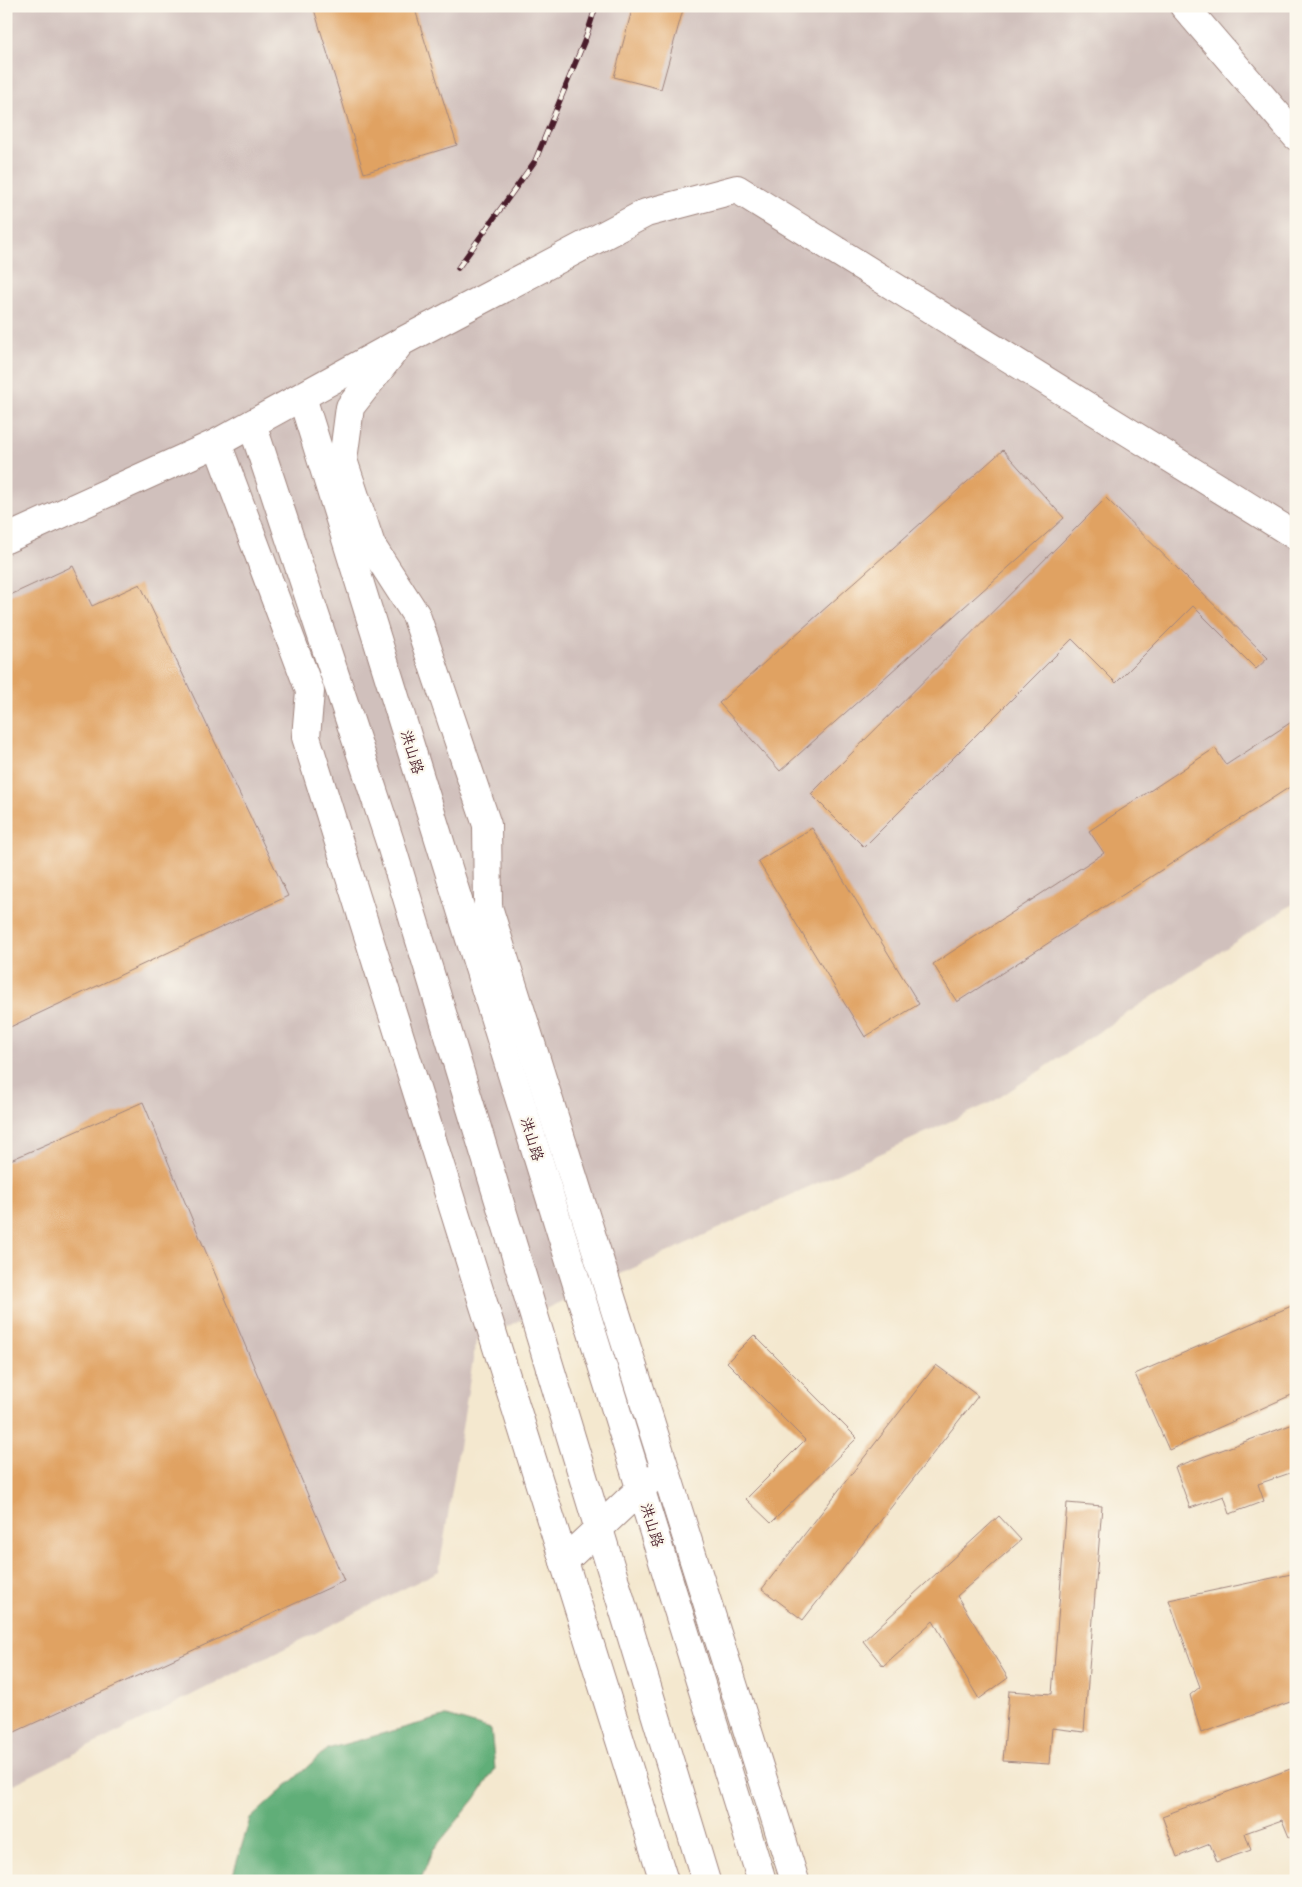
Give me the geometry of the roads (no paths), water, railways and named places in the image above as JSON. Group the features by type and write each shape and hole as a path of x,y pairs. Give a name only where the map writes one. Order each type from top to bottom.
{"street":[{"path":"1184,6 1296,136"},
{"path":"6,539 217,443 400,342 646,213 737,189 1296,536"},
{"path":"400,342 350,407 343,460 371,545 416,615 487,825 488,907 795,1881"},
{"name":"洪山路","path":"302,397 762,1881"},
{"path":"252,424 390,842 706,1881"},
{"path":"217,443 310,691 306,737 664,1881"},
{"path":"564,1561 641,1490 663,1464"}],"railway":[{"path":"458,268 535,161 586,37 596,6"}]}
